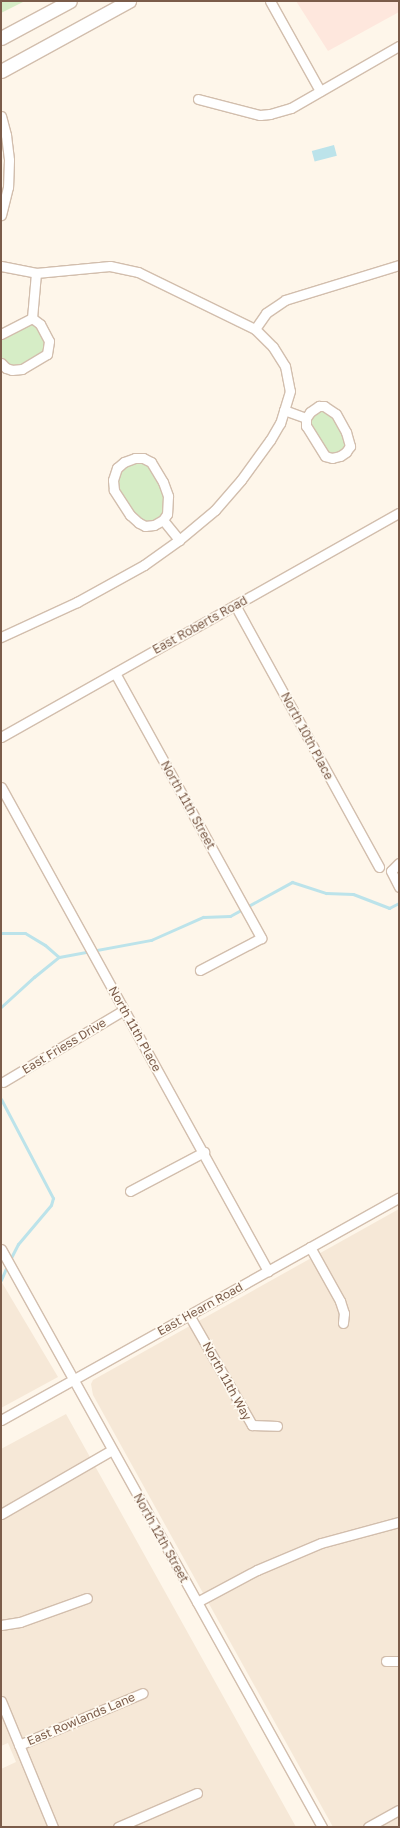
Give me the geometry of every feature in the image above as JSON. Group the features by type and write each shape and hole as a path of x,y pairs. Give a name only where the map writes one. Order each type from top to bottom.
{"main road":[{"path":"1,38 70,1"},
{"path":"1,71 129,1"}],"street":[{"path":"270,1 320,91"},
{"path":"198,99 260,115 270,114 291,108 399,46"},
{"path":"1,116 8,148 9,176 8,187 1,215"},
{"path":"255,329 266,313 285,300 399,265"},
{"path":"1,266 36,273 110,266 138,272 255,329 273,347 285,366 290,391 280,423 241,480 215,510 179,540 144,565 77,602 1,637"},
{"path":"32,318 36,273"},
{"path":"1,334 32,318"},
{"path":"1,363 6,368 12,370 22,369 47,354 50,341 40,324 32,318"},
{"path":"319,406 330,409 336,414 348,438 350,446 346,452 340,456 332,458 325,456 306,426 306,418 310,412 319,406"},
{"path":"284,410 306,418"},
{"path":"143,458 151,462 164,482 168,496 168,506 163,520 154,525 145,526 130,515 114,490 113,480 118,468 124,462 143,458"},
{"name":"East Roberts Road","path":"1,737 399,513"},
{"path":"163,520 179,540"},
{"name":"North 10th Place","path":"235,606 379,867"},
{"name":"North 11th Street","path":"115,672 261,938 200,970"},
{"name":"North 11th Place","path":"1,787 204,1152 268,1271"},
{"path":"399,863 392,871 399,887"},
{"name":"East Friess Drive","path":"4,1082 124,1010"},
{"path":"130,1191 204,1152"},
{"name":"East Hearn Road","path":"1,1420 399,1198"},
{"path":"310,1247 340,1301 344,1313 343,1323"},
{"name":"North 12th Street","path":"1,1249 322,1827"},
{"name":"North 11th Way","path":"189,1315 252,1426 277,1426"},
{"path":"1,1514 112,1450"},
{"path":"197,1602 257,1570 321,1543 399,1522"},
{"path":"1,1625 20,1622 87,1598"},
{"path":"386,1661 399,1660"},
{"name":"East Rowlands Lane","path":"19,1745 143,1693"},
{"path":"1,1701 53,1827"},
{"path":"118,1827 197,1793"},
{"path":"368,1827 399,1810"}],"shaded area":[{"path":"296,1 399,1 399,12 328,51"},
{"path":"399,1209 399,1827 333,1827 93,1395 91,1384 93,1380"},
{"path":"1,1281 58,1377 1,1408"},
{"path":"66,1414 296,1827 1,1827 1,1769 16,1762 8,1743 1,1746 1,1449"}],"green space":[{"path":"1,1 25,1 1,13"},
{"path":"32,318 49,348 22,369 1,363 1,334"},
{"path":"324,406 346,432 346,452 325,456 306,418"},
{"path":"143,458 163,482 167,514 145,526 114,490 117,468"}],"water":[{"path":"334,145 337,156 315,162 312,151"}],"waterway":[{"path":"1,933 25,933 45,945 59,957 151,940 203,917 230,916 292,882 326,893 353,894 389,908 399,903"},
{"path":"1,1007 59,957"},
{"path":"1,1099 53,1198 51,1205 18,1244 10,1260"},
{"path":"1,1280 7,1266"}]}
